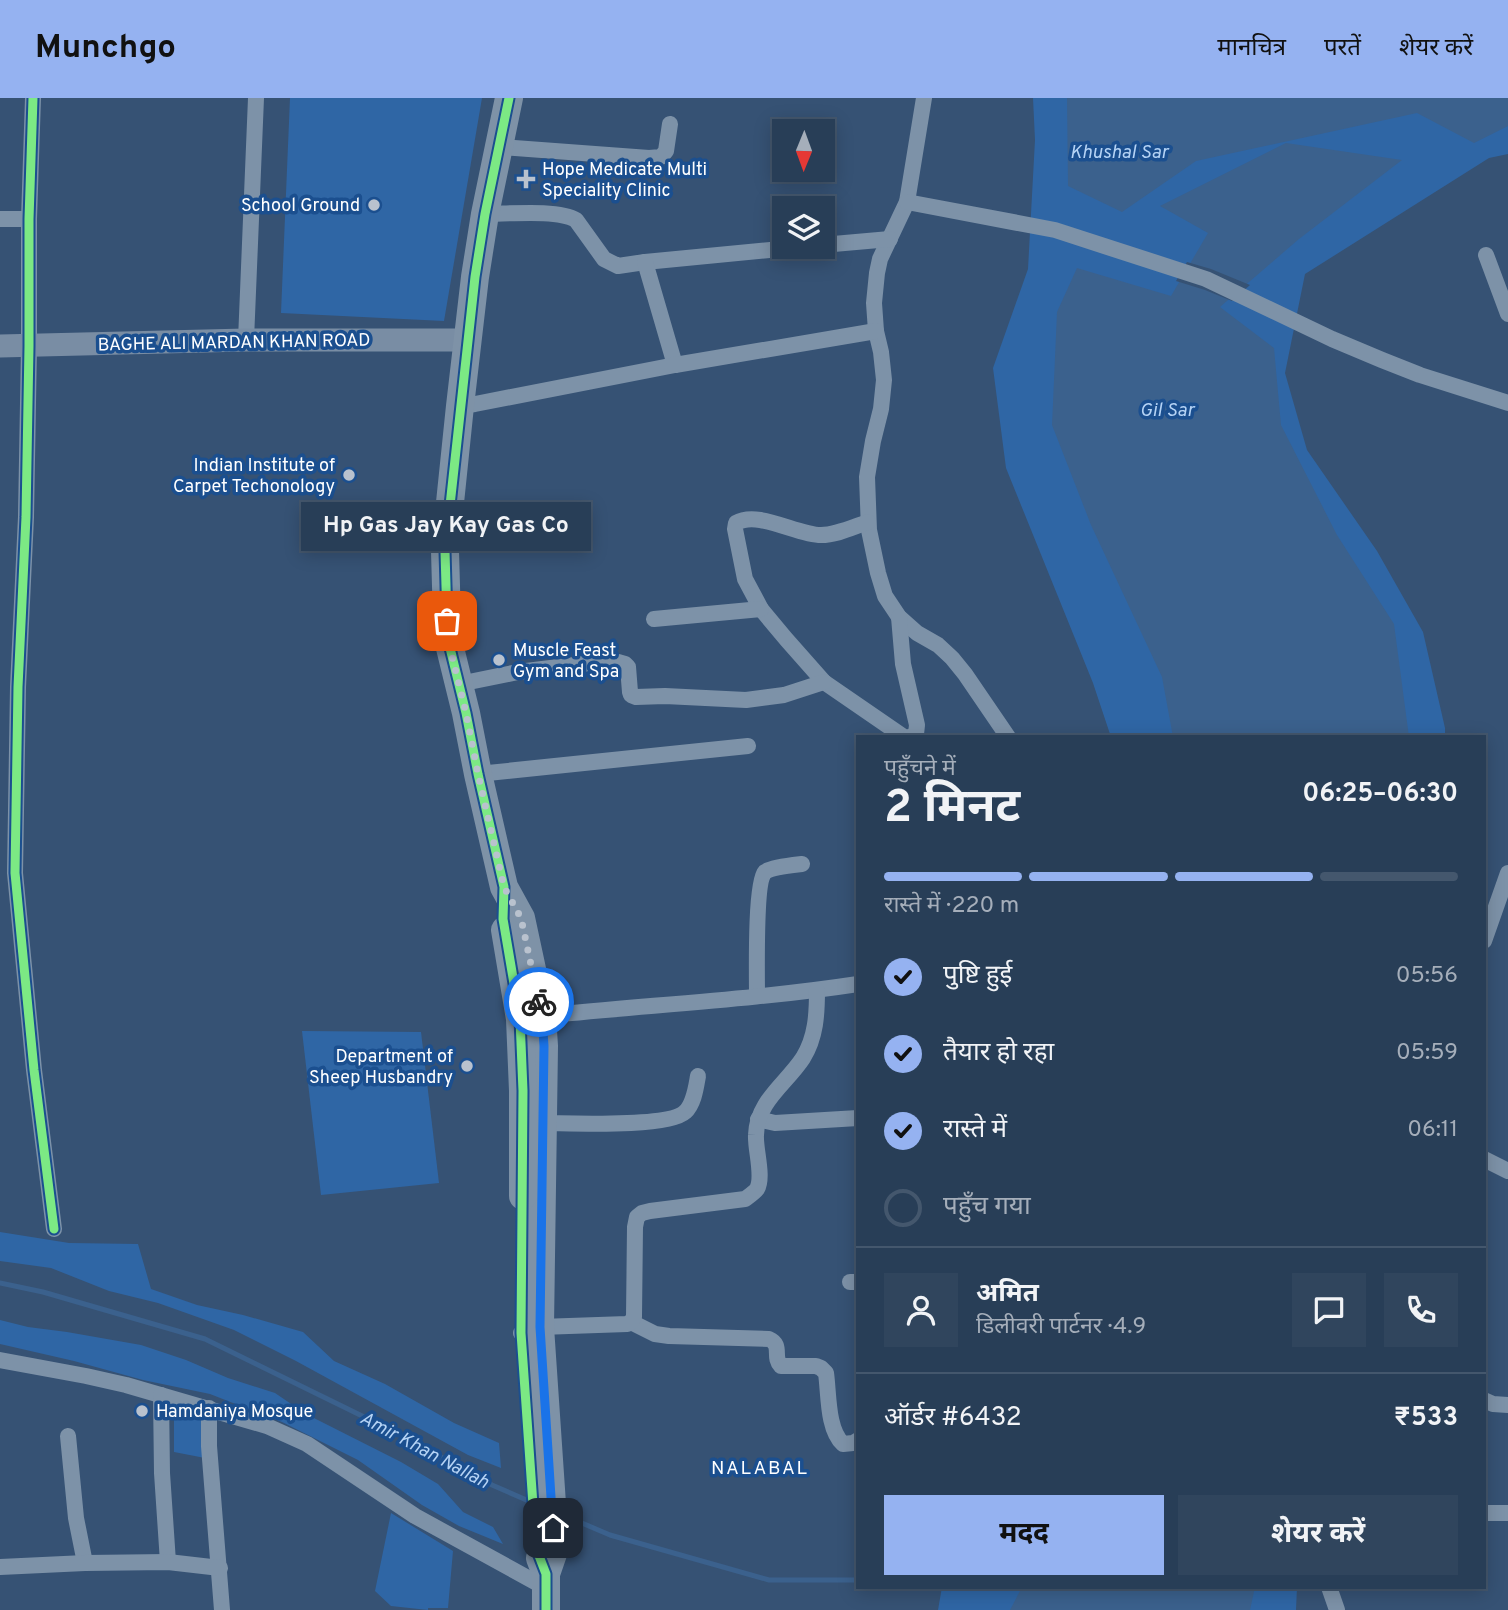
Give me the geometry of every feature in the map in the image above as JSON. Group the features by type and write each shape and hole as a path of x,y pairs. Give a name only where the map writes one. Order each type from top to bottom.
{"highway":[{"path":"509,98 475,277 444,551 450,648 504,887 503,919 520,1019 523,1091 533,1195"},
{"path":"504,887 521,918 542,1016 544,1046 542,1123 533,1195 531,1330 546,1574"}],"main road":[{"name":"BAGHE ALI MARDAN KHAN ROAD","path":"0,346 246,340 468,340"}],"street":[{"path":"33,98 26,517 18,687 15,873 34,1070 54,1229"},
{"path":"246,340 256,98"},
{"path":"924,98 907,202 880,259 877,273 874,303 884,380 867,477 868,522 885,596 899,617 952,658 1007,735"},
{"path":"500,147 661,158 666,151 670,124"},
{"path":"907,202 1055,230 1206,279 1382,360 1508,403"},
{"path":"485,214 570,216 576,220 604,259 618,266 772,250"},
{"path":"0,219 29,219"},
{"path":"835,244 890,239"},
{"path":"1486,255 1508,314"},
{"path":"645,262 675,365"},
{"path":"460,406 675,365 876,331"},
{"path":"868,522 832,534 820,535 776,523 739,520 736,523 737,543 746,579 761,609 824,682 909,735"},
{"path":"654,619 761,609"},
{"path":"899,617 903,664 917,725 912,735"},
{"path":"459,684 518,672 599,662 625,664 628,667 630,692 636,697 746,700 784,695 824,682"},
{"path":"478,774 748,746"},
{"path":"757,996 758,905 761,880 769,870 802,864"},
{"path":"1486,935 1508,873"},
{"path":"542,1016 856,984"},
{"path":"531,1330 631,1322 634,1317 637,1217 650,1211 745,1199 758,1187 758,1119 775,1090 803,1058 813,1037 817,1016 817,990"},
{"path":"542,1123 619,1124 670,1120 685,1112 692,1101 698,1076"},
{"path":"758,1119 775,1123 856,1118"},
{"path":"1486,1160 1508,1171"},
{"path":"631,1322 655,1334 669,1336 774,1341 777,1345 776,1358 781,1366 821,1368 825,1373 832,1424 837,1437 844,1444 856,1441"},
{"path":"0,1360 86,1376 267,1426 307,1444 415,1516 546,1574"},
{"path":"161,1395 162,1473 168,1562"},
{"path":"1486,1401 1508,1406"},
{"path":"209,1408 209,1446 222,1610"},
{"path":"68,1436 76,1518 85,1563"},
{"path":"1486,1513 1508,1513"},
{"path":"0,1567 168,1562 220,1568"},
{"path":"1330,1589 1336,1610"}],"shaded area":[{"name":"School Ground","path":"290,98 482,98 444,321 281,313"},
{"path":"1033,98 1508,98 1508,154 1489,158 1305,274 1285,373 1307,450 1377,551 1423,632 1445,735 1110,735 1093,683 1006,468 993,368 1028,269 1035,140"},
{"path":"302,1031 421,1032 439,1183 321,1195"},
{"path":"0,1232 69,1243 138,1244 151,1289 197,1305 303,1332 334,1361 385,1384 454,1423 499,1443 501,1468 468,1455 234,1330 158,1303 109,1291 51,1268 0,1261"},
{"path":"0,1320 141,1345 275,1393 306,1414 401,1462 438,1484 463,1512 493,1527 503,1544 459,1526 422,1505 358,1460 282,1422 210,1394 0,1344"},
{"path":"174,1411 205,1418 205,1458 174,1452"},
{"path":"391,1513 453,1551 448,1608 428,1610 391,1606 375,1591"},
{"path":"942,1589 1297,1589 1296,1610 938,1610"}],"water":[{"name":"Khushal Sar","path":"1067,98 1508,98 1508,126 1474,143 1417,113 1196,161 1122,212 1068,186"},
{"name":"Gil Sar","path":"1286,143 1402,160 1299,239 1220,307 1274,348 1281,425 1337,535 1394,624 1409,735 1173,735 1162,677 1091,525 1052,425 1057,312 1077,268 1171,296 1208,233 1160,206"},
{"path":"1021,1589 1255,1589 1250,1610 1010,1610"}],"pier":[{"path":"1187,262 1250,285 1232,301 1176,281"}],"waterway":[{"name":"Amir Khan Nallah","path":"0,1283 43,1292 205,1339 401,1435 492,1485 545,1508"},
{"name":"Amir Khan Nallah","path":"563,1515 610,1535 769,1580 856,1580"}],"cycle path":[{"path":"33,98 26,517 18,687 15,873 34,1070 54,1229"},
{"path":"509,98 475,277 445,551 450,648 504,887 503,919 520,1019 523,1091 521,1333 536,1548 546,1574 546,1610"}],"way so far":[{"path":"447,621 450,648 504,887 521,918 539,1002"}],"place":[{"name":"Hope Medicate Multi Speciality Clinic","path":"526,179"},
{"name":"School Ground","path":"374,205"},
{"name":"Indian Institute of Carpet Techonology","path":"349,475"},
{"name":"Hp Gas Jay Kay Gas Co","path":"447,621"},
{"name":"Muscle Feast Gym and Spa","path":"499,660"},
{"name":"Department of Sheep Husbandry","path":"467,1066"},
{"name":"Hamdaniya Mosque","path":"142,1411"}],"district":[{"name":"NALABAL","path":"760,1467"}],"route":[{"path":"539,1002 544,1046 540,1327 553,1528"}]}
